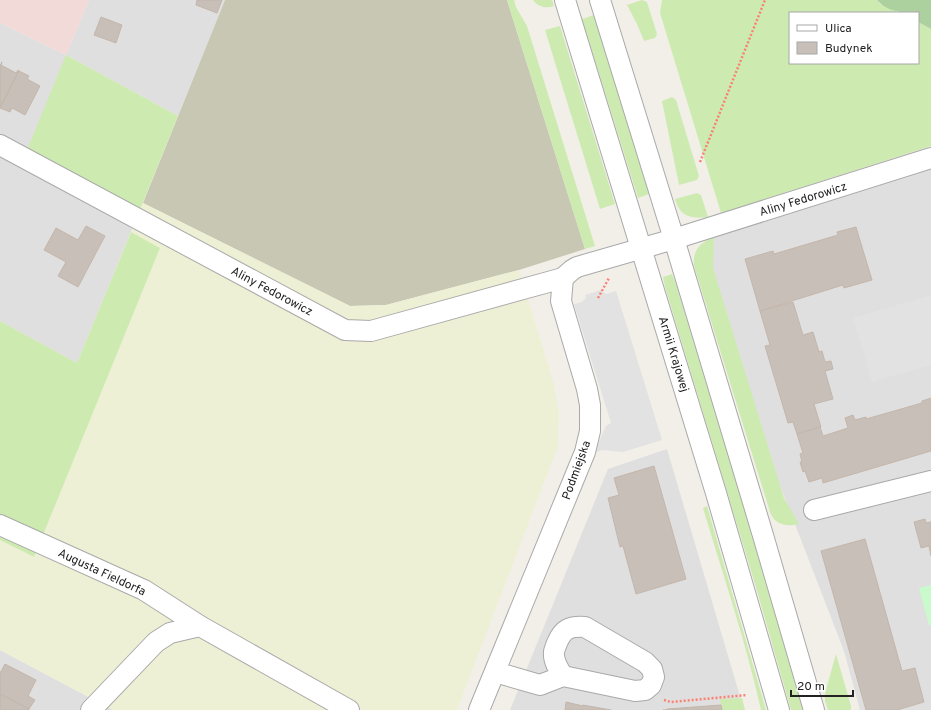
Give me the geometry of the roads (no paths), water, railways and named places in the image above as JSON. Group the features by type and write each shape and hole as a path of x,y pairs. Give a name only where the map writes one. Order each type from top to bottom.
{"street":[{"name":"Armii Krajowej","path":"565,0 714,485 779,710"},
{"path":"600,0 674,239 814,710"},
{"name":"Aliny Fedorowicz","path":"0,145 345,330 371,331 563,278"},
{"name":"Aliny Fedorowicz","path":"642,248 931,158"},
{"path":"563,278 577,267 642,248"},
{"name":"Podmiejska","path":"480,710 585,452 590,431 590,411 587,389 561,301 563,278"},
{"path":"814,510 931,481"},
{"name":"Augusta Fieldorfa","path":"0,525 144,590 200,626 349,710"},
{"path":"91,710 156,642 170,633 200,626"},
{"path":"495,672 540,685 563,676 635,691 645,690 651,685 654,677 652,669 645,662 585,627 575,626 567,629 561,634 554,652 556,666 563,676"}]}
